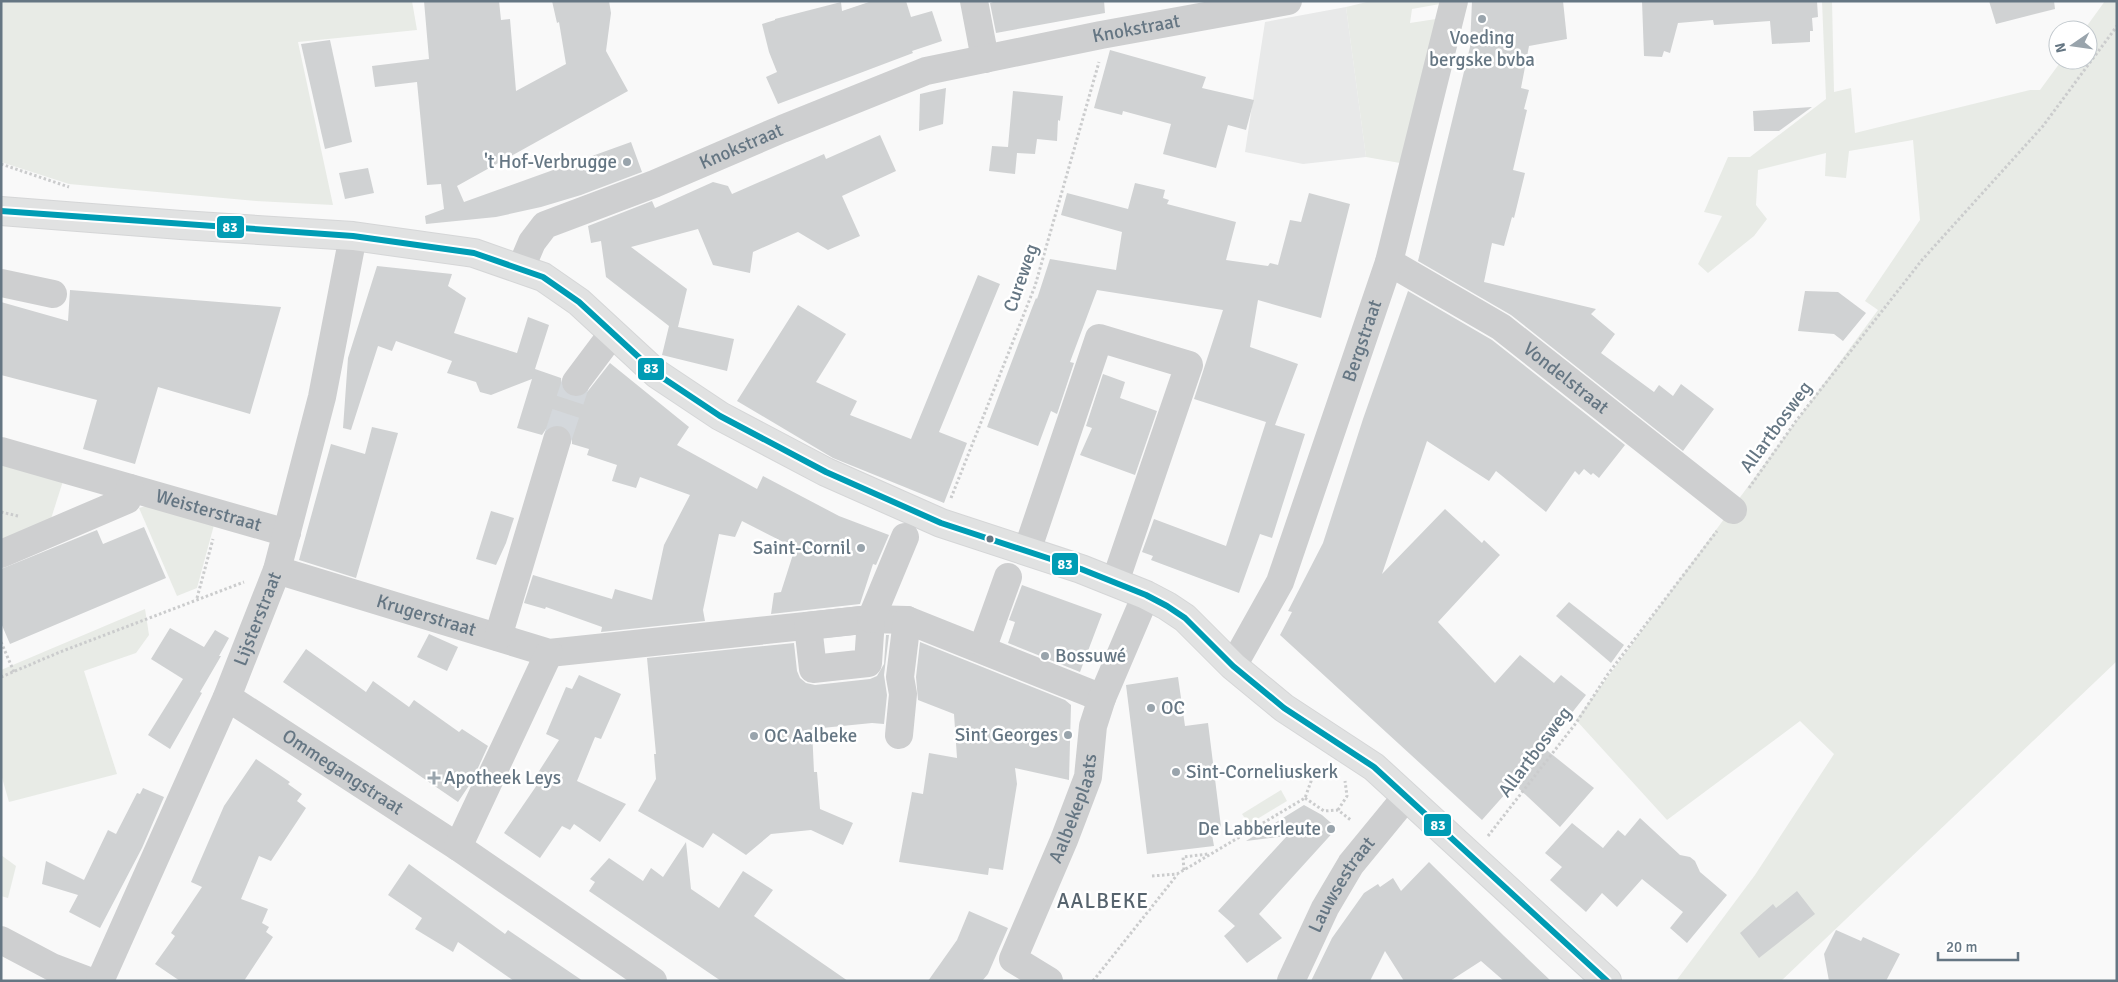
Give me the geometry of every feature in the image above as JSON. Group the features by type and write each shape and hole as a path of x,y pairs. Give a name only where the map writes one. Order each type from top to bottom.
{"main road":[{"path":"1,211 181,226 353,236 474,253 525,257 543,277 579,302 657,374 720,416 826,472 941,523 1116,582 1146,595 1185,618 1233,666 1284,708 1374,767 1607,981"}],"street":[{"path":"974,1 985,59"},
{"name":"Knokstraat","path":"525,257 545,225 654,184 782,129 926,71 1101,35 1288,1"},
{"name":"Bergstraat","path":"1233,666 1280,582 1389,262 1454,1"},
{"name":"Lijsterstraat","path":"100,981 227,697 277,570 322,397 353,236"},
{"name":"Vondelstraat","path":"1389,262 1501,327 1734,510"},
{"path":"1,283 53,294"},
{"path":"576,382 612,334"},
{"path":"1027,551 1099,338 1189,365 1116,582"},
{"path":"498,637 557,440"},
{"name":"Weisterstraat","path":"1,451 287,533"},
{"name":"Weisterstraat","path":"1,554 127,500 130,488"},
{"path":"908,537 871,619 904,616 1102,698"},
{"path":"899,735 904,616 896,605 893,585 902,565"},
{"name":"Krugerstraat","path":"277,570 549,653 871,619"},
{"path":"984,644 1008,577"},
{"name":"Aalbekeplaats","path":"1049,981 1013,959 1064,840 1088,777 1093,726 1102,698 1146,595"},
{"path":"458,847 549,653"},
{"name":"Ommegangstraat","path":"227,697 458,847 653,981"},
{"name":"Lauwsestraat","path":"1291,981 1324,908 1351,864 1406,797"},
{"path":"1,940 52,966 90,981"}],"path":[{"name":"Allartbosweg","path":"1473,856 1576,723 1608,674 1734,510 1796,421 1922,260 2043,126 2117,26"},
{"name":"Cureweg","path":"941,523 1035,286 1104,47 1101,35"},
{"path":"197,599 220,514"},
{"path":"1,677 60,652 277,570"},
{"path":"1,642 14,672"},
{"path":"1093,981 1177,874 1305,798 1314,773 1330,770"},
{"path":"1305,798 1324,811 1338,810 1347,796 1345,778"},
{"path":"1184,870 1183,857 1211,854"},
{"path":"1152,876 1177,874"}],"shaded area":[{"path":"1,1 412,1 417,30 298,42 333,205 256,201 69,184 1,162"},
{"path":"1371,1 1441,1 1440,4 1412,9 1410,23 1436,19 1400,163 1366,157 1346,7"},
{"path":"1822,1 1832,1 1834,92 1851,88 1855,133 2030,90 2040,90 2055,70 2098,70 2098,20 2091,20 2105,1 2117,1 2117,661 1781,981 1676,981 1755,875 1834,754 1800,721 1667,820 1576,720 1878,310 1865,301 1920,220 1913,140 1849,151 1846,178 1825,176 1826,153 1758,170 1756,205 1767,219 1754,236 1708,273 1698,264 1722,216 1704,212 1728,157 1750,157 1826,99"},
{"path":"1346,7 1366,157 1303,164 1245,152 1265,22"},
{"path":"1,463 63,481 49,525 1,545"},
{"path":"146,506 214,525 197,588 177,596 139,508"},
{"path":"145,609 149,635 136,653 84,671 117,774 9,802 1,774 1,670"},
{"path":"1281,790 1287,801 1249,824 1242,814"},
{"path":"1,855 16,866 8,898 1,896"}],"building":[{"path":"424,1 499,1 501,20 510,19 516,91 566,64 559,22 557,23 552,1 609,1 611,13 606,51 628,91 457,186 464,202 631,142 642,172 581,195 541,207 496,217 426,224 425,216 444,209 441,184 427,185 417,82 375,87 372,66 429,59"},
{"path":"872,1 906,1 911,17 932,11 942,41 778,104 766,77 777,72 769,52 762,24 841,2 842,11"},
{"path":"996,1 1104,1 1105,13 996,33 990,3"},
{"path":"1472,1 1563,1 1567,39 1529,46 1521,88 1529,90 1524,109 1527,110 1513,170 1525,173 1514,218 1512,217 1504,246 1492,243 1484,282 1596,309 1591,314 1615,334 1601,353 1654,392 1659,385 1673,396 1681,384 1714,409 1683,451 1511,315 1418,261 1470,47"},
{"path":"1642,1 1817,1 1818,17 1812,18 1813,31 1810,31 1810,42 1772,44 1770,21 1714,25 1713,20 1678,23 1670,53 1664,51 1662,57 1644,56"},
{"path":"1989,1 2054,1 2055,9 1996,24"},
{"path":"330,40 352,142 325,149 301,44"},
{"path":"1110,50 1206,77 1202,88 1254,100 1246,130 1228,125 1216,168 1163,154 1171,124 1123,111 1122,115 1094,108"},
{"path":"946,88 943,124 919,131 920,94"},
{"path":"1013,91 1063,96 1060,121 1058,120 1057,141 1037,139 1035,154 1017,153 1015,174 989,171 992,146 1008,147"},
{"path":"1812,107 1779,131 1754,131 1753,111"},
{"path":"880,135 896,171 842,196 860,236 828,250 798,232 753,252 750,273 713,265 698,229 631,247 687,289 678,327 734,339 727,371 662,355 669,326 606,277 601,241 591,243 588,226 652,201 655,208 713,182 728,186 732,194 824,154 826,159"},
{"path":"368,168 374,193 345,199 339,173"},
{"path":"1135,183 1165,190 1163,198 1169,200 1167,204 1236,222 1226,260 1268,266 1270,263 1278,265 1290,220 1301,222 1309,193 1350,204 1321,318 1258,300 1250,347 1298,364 1275,425 1305,434 1272,538 1260,534 1239,593 1151,560 1153,556 1142,552 1154,519 1226,546 1266,422 1194,399 1223,310 1097,290 1070,362 1074,363 1057,414 1051,411 1038,446 987,427 1037,299 1050,259 1116,270 1122,232 1061,215 1067,193 1128,209"},
{"path":"377,266 452,274 448,286 466,298 454,333 517,353 528,317 549,325 535,369 561,378 562,388 567,395 575,398 583,396 610,363 689,427 677,445 757,489 763,476 839,516 889,535 876,565 873,564 860,604 771,614 774,593 781,592 795,548 742,521 735,537 719,534 703,610 705,621 601,632 602,627 546,607 545,609 524,603 533,575 612,599 615,589 652,600 664,545 690,495 640,477 636,488 612,481 617,465 587,455 589,449 572,444 572,436 569,430 562,425 553,425 546,429 542,435 517,428 532,379 491,395 480,392 476,382 447,373 452,361 396,341 392,351 378,346 351,430 343,428 348,358"},
{"path":"978,275 1000,284 939,432 967,443 944,503 833,458 737,401 798,305 846,334 816,382 857,401 850,415 911,439"},
{"path":"70,290 281,307 250,414 158,387 135,464 83,449 97,400 1,375 1,302 68,321"},
{"path":"1408,291 1492,340 1625,445 1599,478 1593,473 1591,475 1584,469 1579,475 1575,471 1546,512 1496,471 1489,481 1427,441 1382,574 1445,509 1482,543 1484,540 1500,555 1438,622 1495,683 1520,655 1554,683 1561,675 1586,695 1544,748 1594,788 1560,827 1514,784 1482,820 1280,635 1292,612 1288,611 1323,543 1363,419"},
{"path":"1805,291 1838,292 1866,313 1843,341 1834,334 1798,331"},
{"path":"1103,374 1125,382 1120,398 1157,411 1135,475 1080,455 1092,428 1086,426"},
{"path":"372,427 398,433 356,578 299,560 331,444 365,454"},
{"path":"491,511 514,518 496,565 476,559"},
{"path":"144,527 166,578 10,644 1,623 1,569 97,530 103,544"},
{"path":"1022,585 1102,614 1080,672 1008,643 1015,622 1009,620"},
{"path":"1569,602 1624,645 1611,663 1556,616"},
{"path":"170,628 204,647 215,630 229,638 200,692 202,693 170,749 148,735 183,679 151,659"},
{"path":"429,634 458,647 447,671 417,657"},
{"name":"OC Aalbeke","path":"886,635 889,635 884,675 887,695 884,724 872,723 812,729 814,772 817,772 820,809 853,823 843,845 811,830 771,834 746,855 713,833 703,848 638,811 656,779 654,754 656,754 647,658 794,643 797,671 800,678 806,683 815,685 870,679 877,676 884,664"},
{"path":"920,642 1065,700 1071,705 1069,780 1015,768 1017,784 1003,870 989,868 988,875 899,862 912,792 923,794 929,753 957,758 954,714 918,700 916,677"},
{"path":"306,649 366,692 373,681 409,707 414,700 459,732 462,729 488,746 472,781 458,802 283,682"},
{"path":"579,675 621,694 601,739 595,737 577,781 626,804 600,842 574,824 570,830 562,826 540,858 504,833 539,782 534,779 559,740 546,734 566,687 572,689"},
{"name":"Sint-Corneliuskerk","path":"1178,677 1185,726 1208,723 1221,827 1211,829 1214,846 1147,854 1126,685"},
{"path":"256,759 290,782 288,784 302,794 297,801 306,808 271,861 259,856 241,899 268,909 262,923 269,927 266,932 273,937 244,981 180,981 155,964 175,936 171,933 202,887 191,882 224,806"},
{"path":"143,788 164,797 142,848 100,928 69,912 78,895 42,884 46,861 84,880 108,830 116,834 137,793 140,794"},
{"path":"1304,805 1322,815 1337,828 1259,914 1282,938 1247,963 1224,936 1235,926 1218,911 1287,836 1246,841"},
{"path":"1640,818 1680,855 1690,857 1695,861 1700,872 1727,895 1687,943 1670,928 1683,912 1642,879 1617,907 1602,893 1586,912 1550,880 1562,867 1545,853 1572,823 1603,848 1618,830 1625,836"},
{"path":"686,842 691,889 719,908 743,871 773,890 754,916 848,981 721,981 589,891 595,882 590,879 609,858 643,881 651,868 663,877"},
{"path":"1429,862 1551,981 1504,981 1481,961 1450,981 1404,981 1385,951 1370,981 1311,981 1332,938 1364,893 1378,884 1380,887 1393,878 1401,891"},
{"path":"409,864 505,934 508,930 583,981 514,981 458,942 453,952 415,929 422,918 388,895"},
{"path":"1797,891 1815,914 1759,958 1740,933 1773,904 1776,908"},
{"path":"969,911 1008,928 988,974 982,981 928,981 957,940"},
{"path":"1836,930 1861,941 1863,937 1900,954 1886,981 1829,981 1824,954"}],"tunnel":[{"path":"557,440 576,382"}],"transit line":[{"name":"83","path":"1,211 353,236 474,253 543,277 579,302 657,374 720,416 826,472 941,523 1081,569 1146,595 1167,606 1185,618 1233,666 1284,708 1374,767 1607,981"}],"place":[{"name":"Voeding bergske bvba","path":"1482,19"},
{"name":"'t Hof-Verbrugge","path":"627,162"},
{"name":"Saint-Cornil","path":"861,548"},
{"name":"Bossuwé","path":"1045,656"},
{"name":"OC","path":"1151,708"},
{"name":"Sint Georges","path":"1068,735"},
{"name":"OC Aalbeke","path":"754,736"},
{"name":"Sint-Corneliuskerk","path":"1176,772"},
{"name":"Apotheek Leys","path":"434,778"},
{"name":"De Labberleute","path":"1331,829"}],"district":[{"name":"AALBEKE","path":"1103,901"}]}
